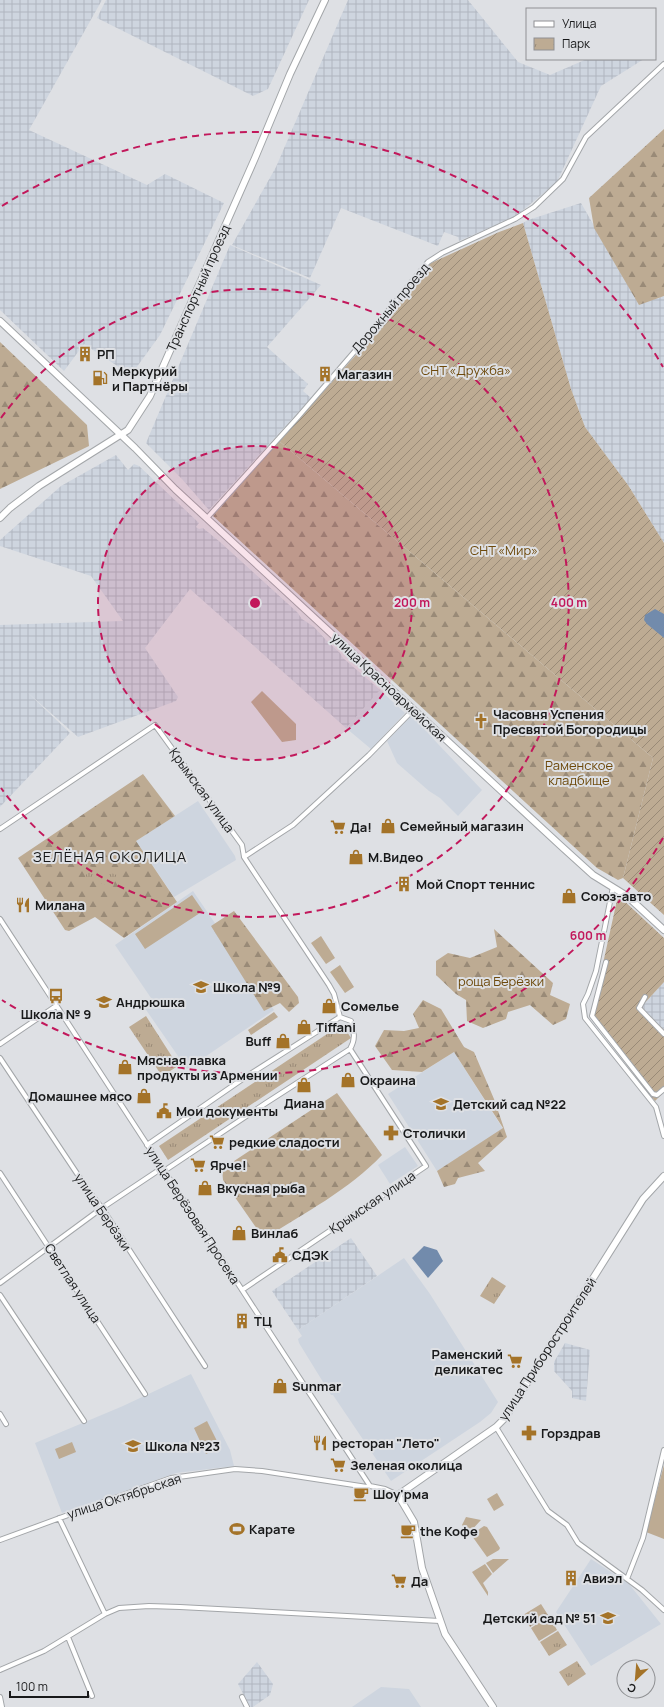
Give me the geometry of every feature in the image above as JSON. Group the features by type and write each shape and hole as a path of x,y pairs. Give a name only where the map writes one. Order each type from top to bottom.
{"main road":[{"name":"Транспортный проезд","path":"0,518 10,508 39,486 121,435 134,424 150,396 261,145 290,74 325,0"},
{"name":"улица Красноармейская","path":"0,321 207,518 593,875 627,896 664,930"},
{"name":"улица Приборостроителей","path":"399,1495 496,1427 504,1418 643,1199 664,1176"},
{"path":"399,1495 414,1522 422,1568 445,1634 493,1707"}],"street":[{"name":"Дорожный проезд","path":"207,518 361,344 428,262 442,253 515,219 534,206 563,179 586,137 664,64"},
{"path":"244,857 292,825 370,755 414,709"},
{"name":"Крымская улица","path":"0,829 155,725 242,845 244,857 329,985 334,994 340,1017"},
{"path":"613,887 596,970 583,1004 585,1018 656,1107 664,1136"},
{"name":"улица Берёзовая Просека","path":"0,920 370,1486"},
{"path":"606,962 592,1016 653,1094 657,1095 664,1089"},
{"path":"645,997 639,1008 664,1034"},
{"path":"0,1044 56,1006"},
{"path":"0,1283 102,1208 350,1049 355,1034 351,1021 340,1017 247,1076 147,1145"},
{"name":"Крымская улица","path":"242,1290 426,1166 350,1049"},
{"name":"улица Берёзки","path":"0,1058 86,1187 102,1208 205,1366"},
{"name":"Светлая улица","path":"0,1173 50,1247 144,1394"},
{"path":"0,1295 84,1421"},
{"path":"0,1414 6,1424"},
{"path":"496,1427 548,1511 566,1525 578,1543 627,1579 664,1610"},
{"path":"627,1579 644,1538 664,1450"},
{"name":"улица Октябрьская","path":"0,1540 171,1478 235,1469 262,1471 367,1488 370,1486"},
{"path":"370,1486 385,1489 399,1495"},
{"path":"59,1518 105,1614"},
{"path":"0,1670 44,1652 105,1614 119,1608 149,1606 440,1621"},
{"path":"68,1637 92,1696"},
{"path":"0,1697 2,1707"},
{"path":"242,1697 248,1707"}],"shaded area":[{"path":"0,0 102,0 29,130 147,185 165,174 224,203 160,335 131,375 84,344 64,371 0,310"},
{"path":"106,0 309,0 268,89 253,96 97,18"},
{"path":"348,0 468,0 518,62 550,75 585,60 642,60 601,86 557,182 516,216 459,241 458,237 444,232 438,246 341,208 310,278 232,245 276,167"},
{"path":"581,203 639,304 664,296 664,543 628,485 585,427 571,389 523,223 528,220"},
{"path":"230,245 321,285 267,347 308,384 303,391 311,398 209,510 182,479 146,443"},
{"path":"116,455 128,470 134,464 139,466 199,523 196,527 199,529 203,528 220,542 297,612 302,619 314,627 340,653 343,658 380,690 346,728 190,589 145,648 178,697 176,701 78,737 27,692 70,733 0,807 0,625 123,621 91,576 0,546 0,540 61,486"},
{"path":"380,690 405,713 371,749 346,728"},
{"path":"412,715 482,790 458,816 440,798 429,791 397,763 387,741"},
{"path":"198,801 235,856 236,860 174,897 136,841"},
{"name":"Школа №9","path":"193,891 274,1010 187,1069 142,1004 151,998 115,945"},
{"path":"664,982 664,1030 644,1010 642,1006"},
{"name":"Детский сад №22","path":"454,1052 503,1129 437,1171 388,1094"},
{"path":"405,1147 418,1166 390,1184 378,1165"},
{"path":"351,1238 377,1276 298,1330 272,1291"},
{"path":"404,1258 430,1294 498,1402 491,1413 480,1422 391,1481 333,1395 331,1395 299,1343 298,1339 302,1336 298,1330"},
{"path":"565,1343 590,1350 586,1401 572,1398 572,1391 554,1371 554,1362"},
{"name":"Школа №23","path":"191,1374 230,1450 234,1466 176,1473 62,1513 35,1443 123,1406"},
{"name":"Детский сад № 51","path":"591,1559 629,1584 661,1624 591,1666 556,1612"},
{"path":"257,1662 273,1684 270,1695 253,1707 250,1707 238,1684"},
{"path":"381,1687 409,1689 421,1707 352,1707"}],"green space":[{"path":"664,129 664,296 639,305 594,228 589,198"},
{"name":"СНТ «Дружба»","path":"523,223 571,389 585,427 628,485 664,543 664,915 623,878 653,758 279,441 364,346 431,263 499,232"},
{"path":"0,342 87,425 89,446 0,489"},
{"name":"Раменское кладбище","path":"279,441 653,758 623,878 618,880 597,868 213,516"},
{"path":"262,691 296,724 296,740 282,742 251,702"},
{"path":"143,774 175,816 136,841 177,902 124,938 95,917 69,931 65,930 18,858"},
{"path":"89,866 117,875 113,887 85,878"},
{"path":"192,895 203,911 145,949 135,934"},
{"path":"620,897 664,938 664,982 642,1006 644,1010 664,1030 664,1092 655,1101 591,1018 617,900"},
{"path":"234,911 298,997 299,1003 289,1012 280,1003 264,1011 211,926"},
{"name":"роща Берёзки","path":"494,929 553,983 550,995 570,1004 566,1019 553,1025 530,1005 508,1012 506,1019 483,1028 467,1021 466,1000 456,994 436,975 436,961 448,953 470,958 497,947"},
{"path":"321,936 335,958 326,964 311,943"},
{"path":"340,965 354,987 345,993 330,972"},
{"name":"роща Берёзки","path":"423,1000 441,1009 464,1047 474,1052 494,1099 507,1137 478,1163 485,1171 458,1178 455,1184 444,1187 437,1171 503,1128 454,1052 422,1072 392,1070 375,1046 384,1030 404,1031 419,1028 413,1014"},
{"path":"274,1012 278,1017 251,1035 248,1030"},
{"path":"146,1016 178,1066 162,1076 129,1027"},
{"path":"342,1024 351,1038 168,1160 159,1146"},
{"path":"337,1093 382,1155 369,1168 341,1190 264,1239 223,1180 222,1169"},
{"path":"492,1277 506,1286 494,1304 480,1296"},
{"path":"207,1421 220,1447 206,1454 194,1428"},
{"path":"72,1442 76,1452 59,1459 55,1449"},
{"path":"664,1465 664,1539 646,1532"},
{"path":"497,1493 504,1505 494,1511 487,1499"},
{"path":"466,1517 481,1520 468,1534 462,1525"},
{"path":"484,1526 487,1527 500,1548 487,1557 472,1536 472,1534"},
{"path":"493,1559 509,1559 493,1573 486,1563"},
{"path":"485,1564 492,1574 483,1583 488,1592 488,1596 472,1572"},
{"path":"541,1604 548,1615 530,1627 523,1615"},
{"path":"549,1616 557,1630 539,1641 531,1628"},
{"path":"558,1631 567,1645 549,1656 540,1642"},
{"path":"577,1661 586,1674 568,1686 559,1672"}],"water":[{"path":"655,609 664,614 664,638 644,620 645,615"},
{"path":"424,1246 437,1250 443,1261 428,1278 412,1258"}],"place":[{"name":"РП","path":"85,354"},
{"name":"Магазин","path":"325,374"},
{"name":"Меркурий и Партнёры","path":"100,378"},
{"name":"Часовня Успения Пресвятой Богородицы","path":"481,721"},
{"name":"Семейный магазин","path":"388,826"},
{"name":"Да!","path":"338,827"},
{"name":"М.Видео","path":"356,857"},
{"name":"Мой Спорт теннис","path":"404,884"},
{"name":"Союз-авто","path":"569,896"},
{"name":"Милана","path":"23,905"},
{"name":"Школа №9","path":"201,987"},
{"name":"Школа № 9","path":"56,996"},
{"name":"Андрюшка","path":"104,1002"},
{"name":"Сомелье","path":"329,1006"},
{"name":"Tiffani","path":"304,1027"},
{"name":"Buff","path":"283,1041"},
{"name":"Мясная лавка продукты из Армении","path":"125,1067"},
{"name":"Окраина","path":"348,1080"},
{"name":"Диана","path":"304,1085"},
{"name":"Домашнее мясо","path":"144,1096"},
{"name":"Детский сад №22","path":"441,1104"},
{"name":"Мои документы","path":"164,1111"},
{"name":"Столички","path":"391,1133"},
{"name":"редкие сладости","path":"217,1142"},
{"name":"Ярче!","path":"198,1165"},
{"name":"Вкусная рыба","path":"205,1188"},
{"name":"Винлаб","path":"239,1233"},
{"name":"СДЭК","path":"280,1255"},
{"name":"ТЦ","path":"242,1321"},
{"name":"Раменский деликатес","path":"515,1361"},
{"name":"Sunmar","path":"280,1386"},
{"name":"Горздрав","path":"529,1433"},
{"name":"ресторан \"Лето\"","path":"320,1443"},
{"name":"Школа №23","path":"133,1446"},
{"name":"Зеленая околица","path":"338,1465"},
{"name":"Шоу'рма","path":"361,1494"},
{"name":"Карате","path":"237,1529"},
{"name":"the Кофе","path":"408,1531"},
{"name":"Авиэл","path":"571,1578"},
{"name":"Да","path":"399,1581"},
{"name":"Детский сад № 51","path":"608,1618"}],"district":[{"name":"ЗЕЛЁНАЯ ОКОЛИЦА","path":"110,856"}],"park label":[{"name":"СНТ «Мир»","path":"504,550"}]}
